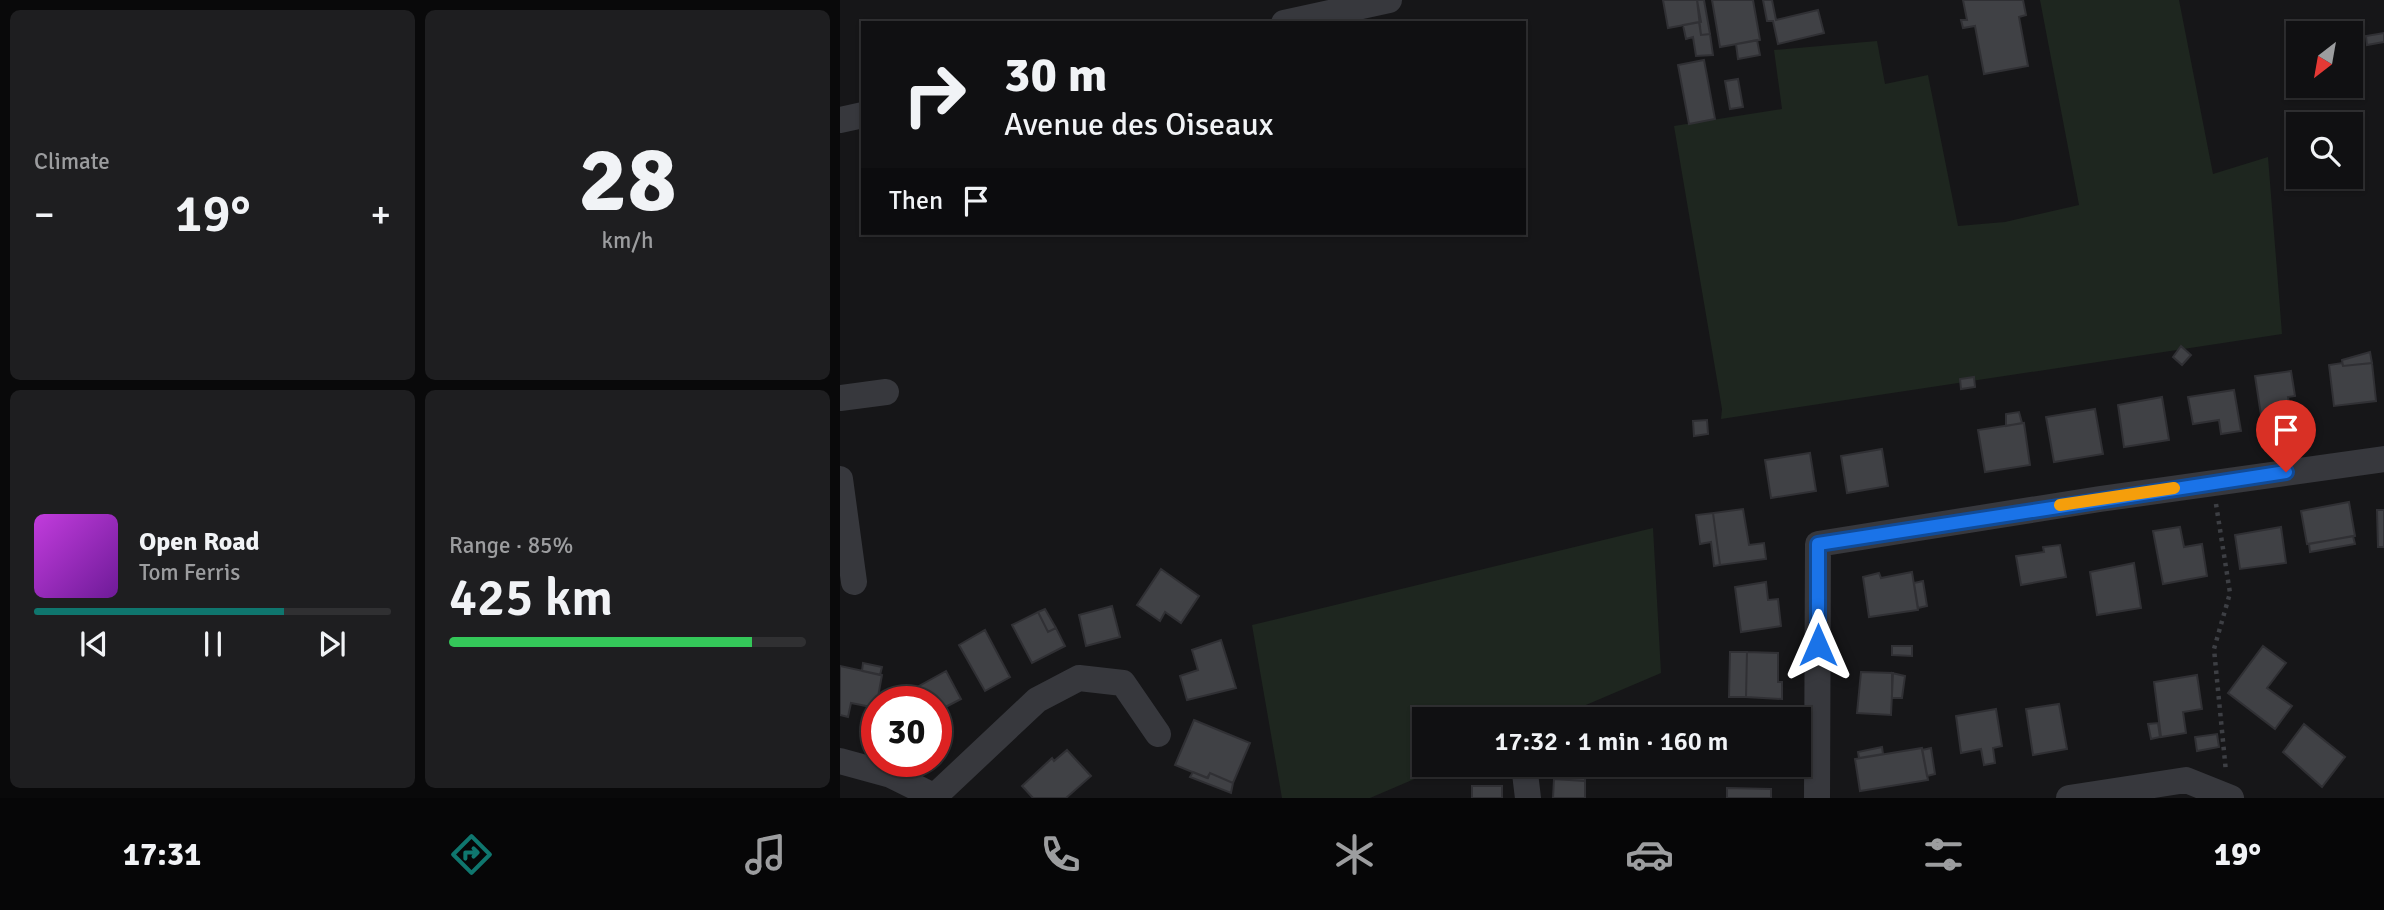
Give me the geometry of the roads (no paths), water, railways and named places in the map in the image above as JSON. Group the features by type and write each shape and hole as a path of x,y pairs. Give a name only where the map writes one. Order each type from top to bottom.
{"street":[{"path":"1293,21 1389,0"},
{"path":"840,120 861,115"},
{"path":"840,398 886,392"},
{"path":"1816,798 1818,544 2384,458"},
{"path":"840,479 854,582"},
{"path":"840,761 891,775 936,797 1037,701 1079,678 1123,683 1158,734"},
{"path":"1525,777 1528,798"},
{"path":"2069,798 2189,789 2230,797"}]}
